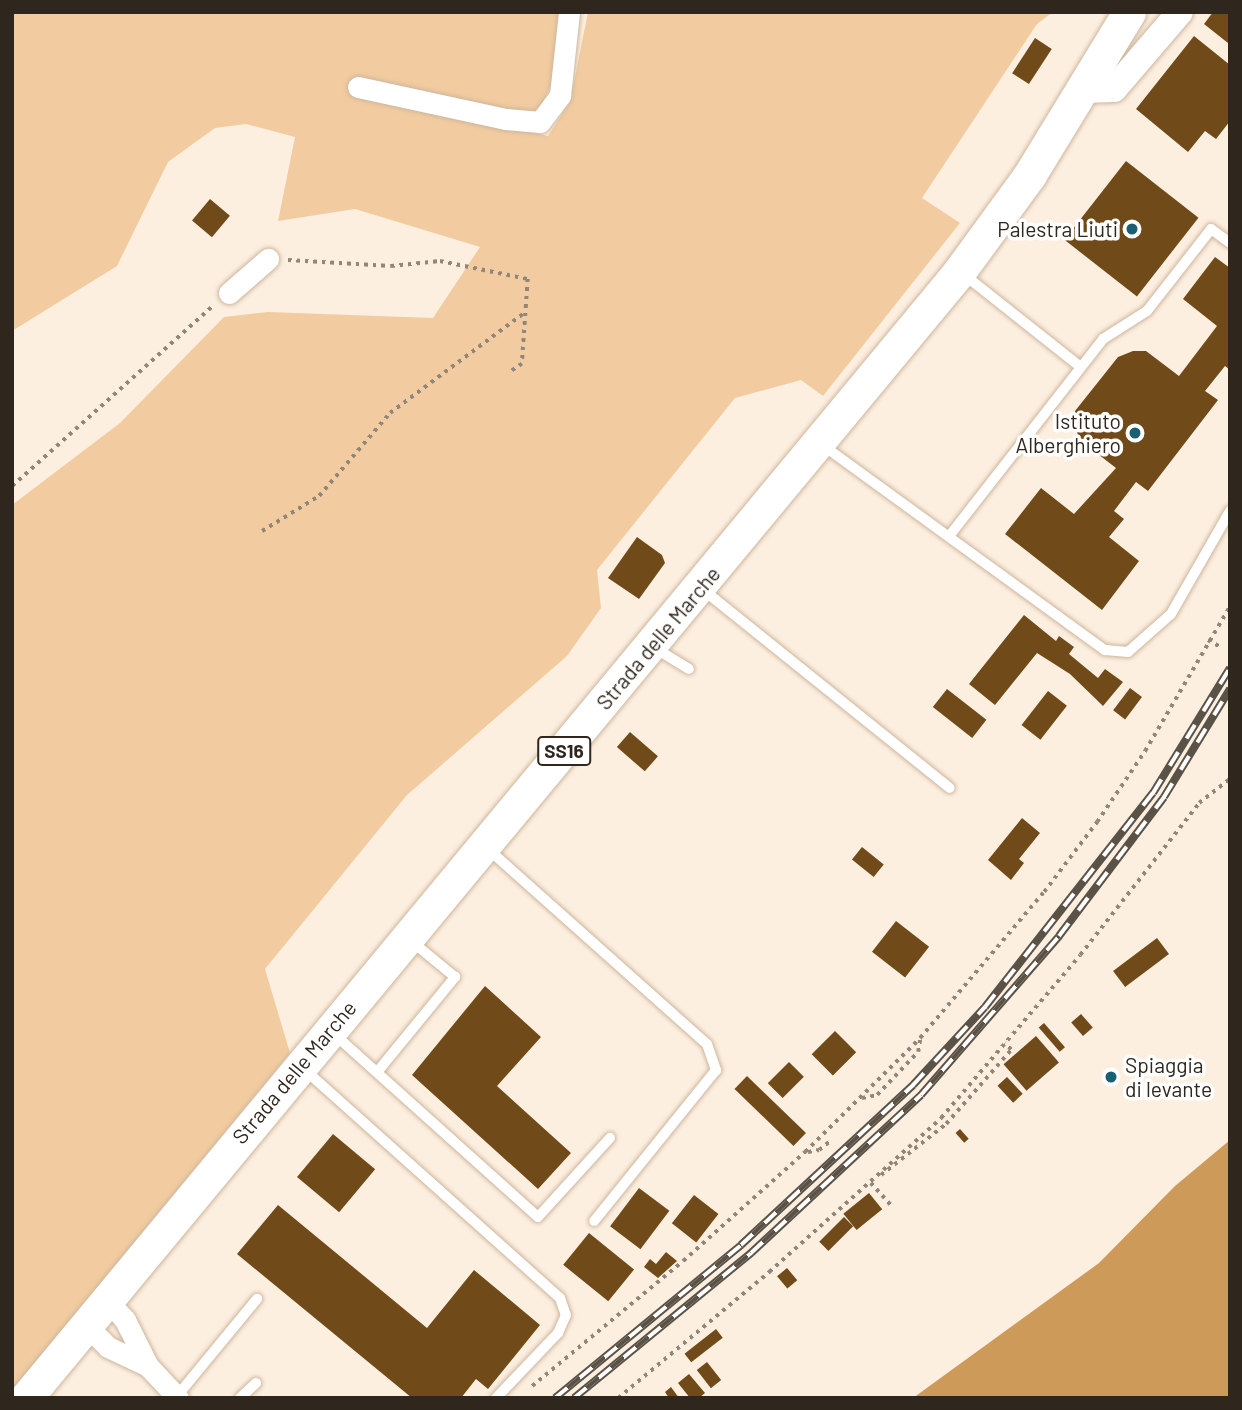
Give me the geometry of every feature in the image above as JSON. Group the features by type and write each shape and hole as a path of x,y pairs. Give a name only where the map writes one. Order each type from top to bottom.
{"main road":[{"name":"SS16","path":"1082,90 1129,12"},
{"name":"Strada delle Marche","path":"26,1398 406,937 486,847 959,272 1010,205 1082,90"}],"street":[{"path":"358,88 506,119 540,122 560,95 569,12"},
{"path":"1082,90 1114,89 1180,12"},
{"path":"229,293 268,259"},
{"path":"107,1300 125,1320 148,1366 178,1397"},
{"path":"86,1325 108,1346 148,1366"}],"lane":[{"path":"950,535 1058,400 1078,365 1103,339 1147,311 1210,229 1230,243"},
{"path":"959,272 1078,365"},
{"path":"819,443 950,535 1105,650 1128,652 1171,614 1230,511"},
{"path":"700,587 950,788"},
{"path":"650,645 690,669"},
{"path":"486,847 707,1044 716,1070 594,1221"},
{"path":"377,1070 455,977 406,937"},
{"path":"329,1030 377,1070 538,1217 610,1138"},
{"path":"300,1066 560,1298 566,1315 558,1333 496,1398"},
{"path":"178,1397 257,1299"},
{"path":"240,1398 256,1382"}],"path":[{"path":"268,259 474,265 528,279 522,364 510,372"},
{"path":"12,486 229,293"},
{"path":"262,531 319,496 390,413 524,313"},
{"path":"528,1389 683,1261 805,1152 920,1038 1044,892 1097,822 1145,751 1208,639 1230,606"},
{"path":"1208,639 1219,646"},
{"path":"618,1398 941,1118 1199,803 1230,779"},
{"path":"862,1098 877,1095 918,1052 920,1038"},
{"path":"875,1177 946,1124 1011,1050 1005,1043"},
{"path":"805,1152 819,1150 830,1140"},
{"path":"871,1183 891,1205"}],"shaded area":[{"path":"12,12 566,12 556,75 537,114 535,133 548,136 570,102 588,12 1053,12 1037,24 922,198 960,223 823,396 801,380 735,398 597,570 601,608 567,656 407,795 265,969 290,1053 12,1391 12,505 120,423 224,317 268,312 433,318 480,247 355,209 278,221 295,137 246,124 215,128 168,162 117,266 12,331"},
{"path":"1230,1140 1230,1398 913,1398 1099,1263 1175,1186"}],"building":[{"path":"1213,12 1230,12 1228,43 1204,24"},
{"path":"1194,36 1230,65 1230,121 1216,139 1205,131 1188,152 1136,109"},
{"path":"1035,38 1052,49 1029,84 1012,73"},
{"name":"Palestra Liuti","path":"1126,161 1198,218 1137,296 1064,240"},
{"path":"210,199 230,216 212,237 192,220"},
{"name":"Istituto Alberghiero","path":"1215,257 1230,268 1230,370 1225,366 1205,391 1218,400 1148,491 1136,482 1114,511 1124,519 1109,537 1139,561 1102,610 1005,534 1041,488 1074,514 1116,468 1081,441 1074,426 1075,411 1118,357 1133,351 1146,351 1179,376 1217,326 1183,299"},
{"path":"637,537 662,555 665,563 639,599 608,578"},
{"path":"1024,615 1056,641 1059,636 1074,647 1069,654 1098,678 1105,669 1123,682 1103,706 1070,674 1037,653 995,705 969,684"},
{"path":"1130,688 1142,697 1125,719 1113,710"},
{"path":"947,689 986,720 972,738 933,707"},
{"path":"1048,691 1067,706 1040,740 1022,725"},
{"path":"630,732 658,756 645,771 617,747"},
{"path":"1022,818 1040,833 1019,859 1024,863 1011,880 988,860"},
{"path":"862,847 884,865 874,877 852,859"},
{"path":"896,921 929,947 905,978 872,952"},
{"path":"1157,938 1169,954 1125,987 1113,971"},
{"path":"485,986 541,1037 497,1086 571,1153 538,1189 412,1075"},
{"path":"1081,1014 1093,1028 1083,1036 1071,1023"},
{"path":"1044,1023 1065,1047 1060,1052 1039,1028"},
{"path":"835,1031 856,1052 833,1076 812,1054"},
{"path":"1036,1036 1059,1062 1027,1091 1004,1064"},
{"path":"789,1062 804,1077 783,1098 768,1083"},
{"path":"747,1076 806,1133 793,1146 734,1089"},
{"path":"1007,1077 1023,1094 1013,1103 997,1086"},
{"path":"960,1129 969,1139 964,1143 956,1133"},
{"path":"333,1134 375,1169 339,1212 297,1177"},
{"path":"639,1188 669,1211 640,1249 610,1226"},
{"path":"869,1193 882,1209 857,1230 843,1214"},
{"path":"694,1195 718,1214 696,1242 672,1223"},
{"path":"278,1205 427,1328 474,1270 540,1325 488,1389 476,1379 461,1398 412,1398 237,1254"},
{"path":"844,1217 853,1226 828,1251 819,1242"},
{"path":"589,1233 634,1270 608,1301 563,1265"},
{"path":"666,1252 677,1261 658,1278 644,1267 650,1259 656,1264"},
{"path":"787,1268 797,1280 787,1289 777,1276"},
{"path":"716,1329 723,1338 691,1362 684,1354"},
{"path":"707,1362 721,1380 711,1388 697,1370"},
{"path":"689,1374 705,1393 699,1398 690,1398 678,1383"},
{"path":"671,1387 679,1398 669,1398 665,1392"}],"railway":[{"path":"555,1398 741,1245 913,1085 985,1007 1153,793 1230,668"},
{"path":"574,1398 751,1253 921,1095 1059,936 1164,797 1230,689"}],"place":[{"name":"Palestra Liuti","path":"1132,229"},
{"name":"Istituto Alberghiero","path":"1135,433"},
{"name":"Spiaggia di levante","path":"1111,1077"}]}
